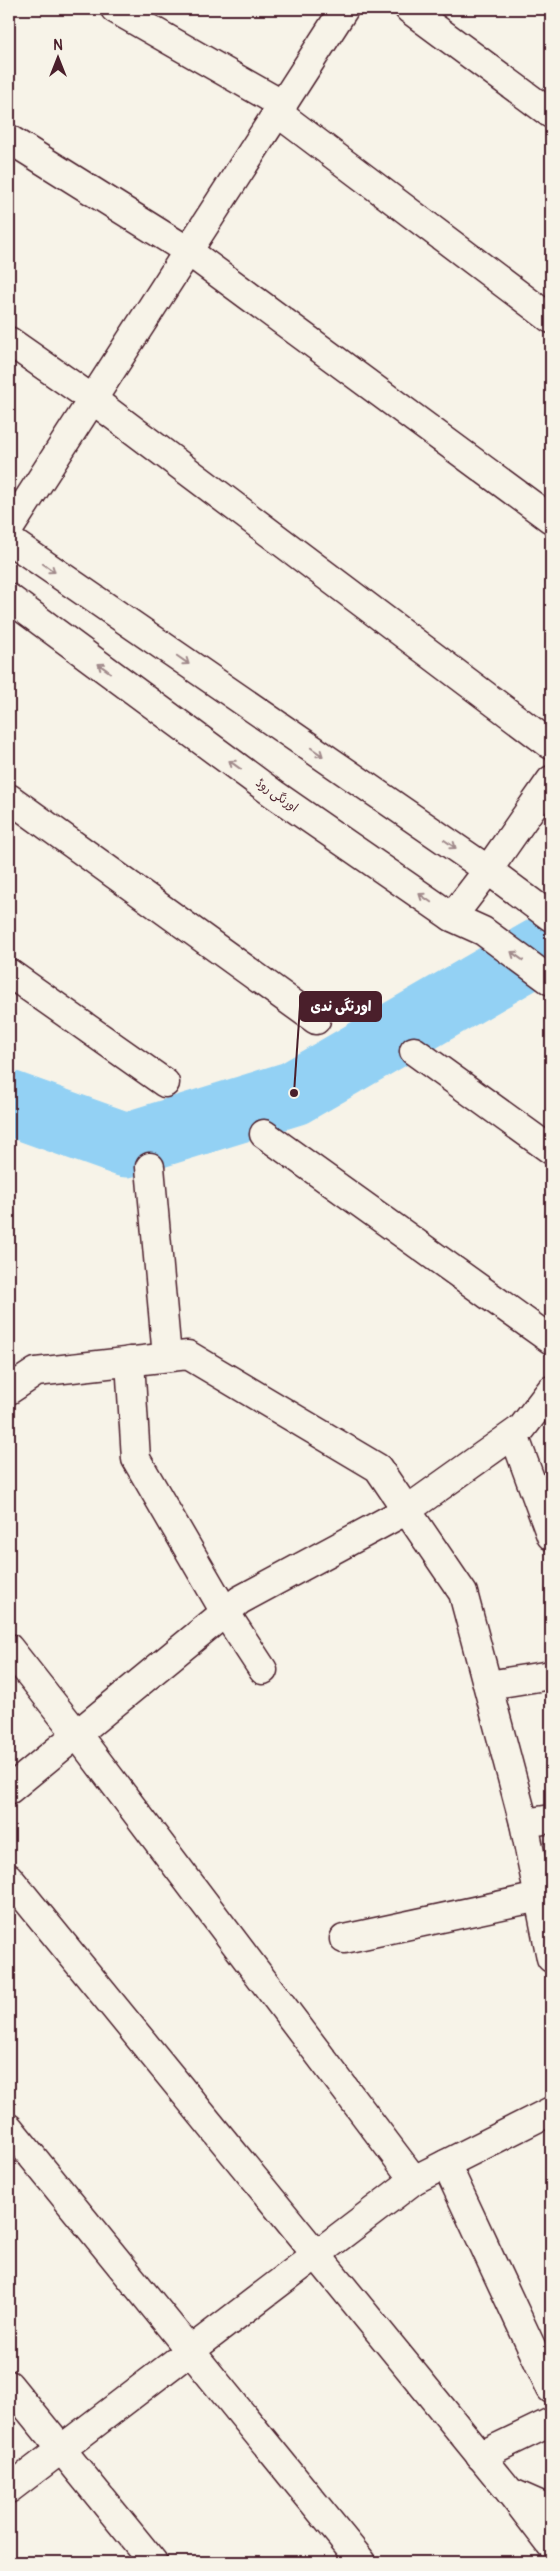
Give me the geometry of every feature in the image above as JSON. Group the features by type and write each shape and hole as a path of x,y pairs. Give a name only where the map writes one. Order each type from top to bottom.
{"street":[{"path":"115,9 280,109 551,319"},
{"path":"9,529 344,9"},
{"path":"409,9 551,114"},
{"path":"9,139 188,251 551,519"},
{"path":"9,341 92,399 551,745"},
{"path":"9,540 488,870 551,917"},
{"name":"اورنگی روڈ","path":"9,598 274,794 452,917 483,931 551,981"},
{"path":"452,917 488,870 551,780"},
{"path":"9,798 316,1020"},
{"path":"9,973 165,1083"},
{"path":"414,1051 551,1150"},
{"path":"264,1134 551,1340"},
{"path":"150,1167 166,1357"},
{"path":"9,1390 36,1372 188,1355 378,1468 463,1593 524,1823 551,1958"},
{"path":"130,1361 136,1459 225,1612 262,1670"},
{"path":"9,1790 240,1600 407,1510 514,1435 522,1428 551,1390"},
{"path":"514,1435 551,1536"},
{"path":"9,1648 76,1733 414,2180"},
{"path":"488,1685 551,1675"},
{"path":"524,1823 551,1819"},
{"path":"9,1878 314,2255 510,2492 551,2545"},
{"path":"344,1939 539,1896"},
{"path":"9,2489 60,2448 414,2180 551,2111"},
{"path":"9,2128 362,2562"},
{"path":"446,2164 551,2389"},
{"path":"9,2385 152,2562"},
{"path":"480,2456 551,2422"},
{"path":"510,2492 551,2510"}],"waterway":[{"path":"9,1103 126,1145 294,1093 551,944"}],"place":[{"name":"اورنگی ندی","path":"294,1093"}]}
